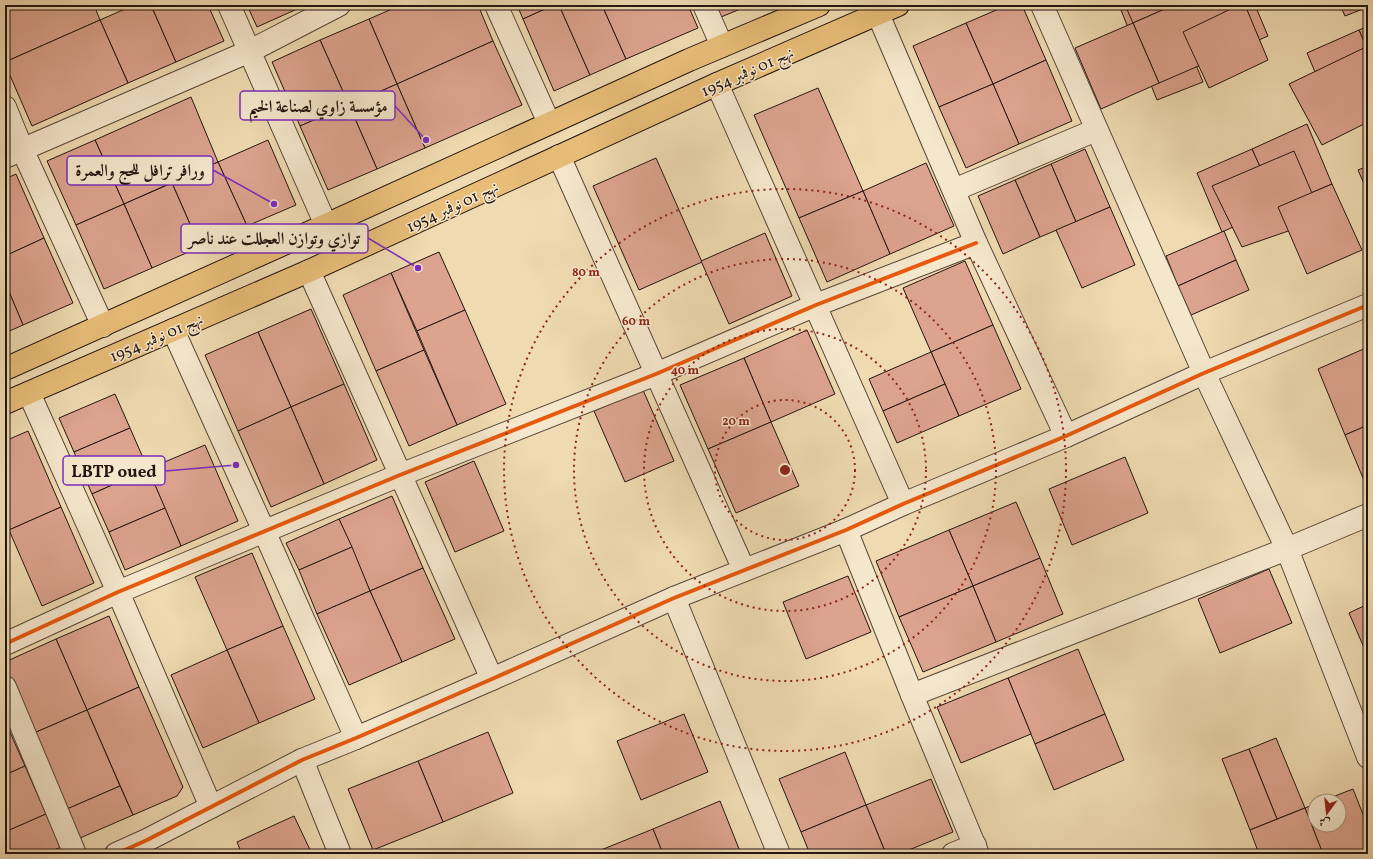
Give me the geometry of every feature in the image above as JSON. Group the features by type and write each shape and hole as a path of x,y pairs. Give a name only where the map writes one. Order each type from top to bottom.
{"main road":[{"name":"نهج 01 نوفمبر 1954","path":"5,369 549,123 722,46 819,5"},
{"name":"نهج 01 نوفمبر 1954","path":"5,403 309,272 717,84 898,5"}],"street":[{"path":"229,5 326,225"},
{"path":"14,153 250,50 339,5"},
{"path":"496,5 549,123"},
{"path":"704,5 722,46"},
{"path":"1042,5 1204,373 1287,549 1368,757"},
{"path":"878,14 976,243 1066,436"},
{"path":"717,84 903,504"},
{"path":"5,107 14,153 103,326"},
{"path":"954,190 1096,130"},
{"path":"559,156 744,570"},
{"path":"5,644 118,592 264,531 400,475 656,374 816,305 976,243"},
{"path":"309,272 492,679"},
{"path":"116,854 150,847 211,808 302,760 492,679 674,598 846,530 903,504 1066,436 1204,373 1368,306"},
{"path":"173,330 356,738"},
{"path":"29,393 118,592 211,808"},
{"path":"912,695 1287,549 1368,515"},
{"path":"846,530 976,850 953,854"},
{"path":"674,598 778,854"},
{"path":"5,687 75,854"},
{"path":"302,760 340,854"}],"building":[{"path":"5,5 94,5 100,20 5,62"},
{"path":"134,5 151,5 176,62 128,83 100,20"},
{"path":"151,5 208,5 224,41 176,62"},
{"path":"247,5 306,5 257,27"},
{"path":"401,5 478,5 493,41 397,84 369,19"},
{"path":"517,5 554,5 523,19"},
{"path":"554,5 559,5 590,75 554,91 523,19"},
{"path":"559,5 602,5 626,59 590,75"},
{"path":"602,5 688,5 698,28 626,59"},
{"path":"716,5 750,5 721,17"},
{"path":"1008,5 1022,5 1046,60 993,84 966,23"},
{"path":"1119,5 1171,5 1203,82 1157,100"},
{"path":"1125,5 1174,5 1133,23"},
{"path":"1174,5 1255,5 1268,36 1159,83 1133,23"},
{"path":"1239,5 1245,5 1268,60 1209,88 1183,32"},
{"path":"1340,5 1368,5 1368,7 1345,16"},
{"path":"369,19 397,84 349,105 320,40"},
{"path":"100,20 128,83 32,126 5,62"},
{"path":"966,23 993,84 939,107 913,46"},
{"path":"1133,23 1159,83 1101,109 1075,48"},
{"path":"1368,26 1368,51 1359,30"},
{"path":"1359,30 1368,51 1368,96 1332,112 1307,53"},
{"path":"320,40 349,105 300,126 272,62"},
{"path":"493,41 522,105 425,148 397,84"},
{"path":"1368,46 1368,122 1322,145 1289,84"},
{"path":"1046,60 1072,121 1019,144 993,84"},
{"path":"397,84 425,148 377,169 349,105"},
{"path":"993,84 1019,144 966,168 939,107"},
{"path":"818,88 863,191 799,218 754,115"},
{"path":"191,97 218,162 124,204 95,140"},
{"path":"349,105 377,169 328,190 300,126"},
{"path":"1307,124 1332,184 1278,207 1252,149"},
{"path":"95,140 124,204 76,225 47,161"},
{"path":"268,140 296,205 247,226 218,162"},
{"path":"1085,149 1110,207 1076,222 1051,164"},
{"path":"1252,149 1278,207 1222,232 1197,173"},
{"path":"1294,151 1323,219 1242,247 1212,186"},
{"path":"656,158 702,262 639,290 593,186"},
{"path":"218,162 247,226 200,247 172,183"},
{"path":"926,163 954,226 890,254 863,191"},
{"path":"1051,164 1076,222 1040,237 1015,180"},
{"path":"1368,166 1368,193 1358,170"},
{"path":"16,174 44,238 5,256 5,179"},
{"path":"1015,180 1040,237 1003,254 978,196"},
{"path":"172,183 200,247 152,268 124,204"},
{"path":"1332,184 1362,250 1307,274 1278,207"},
{"path":"863,191 890,254 827,282 799,218"},
{"path":"124,204 152,268 104,289 76,225"},
{"path":"1110,207 1135,265 1082,288 1056,230"},
{"path":"1224,231 1236,260 1178,286 1166,256"},
{"path":"765,233 792,296 729,324 701,261"},
{"path":"44,238 73,303 23,325 5,282 5,256"},
{"path":"439,252 465,310 417,331 391,273"},
{"path":"1236,260 1249,290 1191,315 1178,286"},
{"path":"965,261 993,325 931,352 903,288"},
{"path":"391,273 424,350 376,371 343,295"},
{"path":"5,282 23,325 5,333"},
{"path":"311,309 344,384 291,407 258,332"},
{"path":"465,310 506,404 457,425 417,331"},
{"path":"993,325 1021,389 959,416 931,352"},
{"path":"807,330 835,394 771,422 744,358"},
{"path":"258,332 291,407 238,431 205,355"},
{"path":"1368,347 1368,425 1345,435 1318,369"},
{"path":"424,350 457,425 409,446 376,371"},
{"path":"931,352 945,384 883,411 869,379"},
{"path":"744,358 771,422 708,449 680,385"},
{"path":"344,384 377,460 324,484 291,407"},
{"path":"945,384 959,416 897,443 883,411"},
{"path":"643,390 674,461 625,482 594,411"},
{"path":"115,394 130,428 74,452 59,418"},
{"path":"291,407 324,484 271,507 238,431"},
{"path":"771,422 799,486 736,513 708,449"},
{"path":"1368,425 1368,490 1345,435"},
{"path":"130,428 148,469 92,494 74,452"},
{"path":"28,431 61,507 9,530 5,522 5,441"},
{"path":"205,445 238,521 181,546 148,469"},
{"path":"1125,457 1148,513 1072,545 1049,489"},
{"path":"474,461 504,531 455,552 425,482"},
{"path":"148,469 165,508 109,532 92,494"},
{"path":"392,496 423,568 370,591 339,519"},
{"path":"1016,502 1040,558 973,586 949,530"},
{"path":"61,507 94,583 42,606 9,530"},
{"path":"165,508 181,546 125,570 109,532"},
{"path":"339,519 352,547 299,570 286,543"},
{"path":"5,522 9,530 5,532"},
{"path":"949,530 973,586 899,617 876,561"},
{"path":"352,547 370,591 317,614 299,570"},
{"path":"252,553 283,626 227,650 195,577"},
{"path":"1040,558 1063,614 996,642 973,586"},
{"path":"423,568 455,639 402,662 370,591"},
{"path":"1269,569 1292,623 1220,653 1198,599"},
{"path":"848,576 871,632 806,659 783,602"},
{"path":"973,586 996,642 923,672 899,617"},
{"path":"370,591 402,662 349,685 317,614"},
{"path":"1368,604 1368,657 1349,613"},
{"path":"109,616 139,687 87,710 56,639"},
{"path":"283,626 315,699 259,723 227,650"},
{"path":"56,639 87,710 34,733 5,666 5,662"},
{"path":"1078,649 1105,714 1035,744 1008,678"},
{"path":"227,650 259,723 203,748 171,675"},
{"path":"1008,678 1031,734 961,763 937,707"},
{"path":"139,687 183,787 177,796 133,815 87,710"},
{"path":"87,710 120,786 67,809 34,733"},
{"path":"684,714 708,772 641,800 617,741"},
{"path":"1105,714 1124,760 1054,790 1035,744"},
{"path":"5,721 25,766 5,775"},
{"path":"488,732 513,793 443,822 418,761"},
{"path":"1276,738 1305,808 1277,819 1249,749"},
{"path":"1249,749 1277,819 1250,830 1222,759"},
{"path":"845,752 866,805 801,832 779,779"},
{"path":"418,761 443,822 373,850 348,789"},
{"path":"25,766 46,814 5,832 5,775"},
{"path":"931,779 953,832 899,854 886,854 866,805"},
{"path":"120,786 133,815 80,838 67,809"},
{"path":"1353,789 1368,827 1368,854 1323,854 1315,833 1347,833 1347,793 1343,793"},
{"path":"720,801 741,854 663,854 653,829"},
{"path":"866,805 886,854 810,854 801,832"},
{"path":"1305,808 1307,813 1307,833 1315,833 1323,854 1259,854 1250,830"},
{"path":"46,814 61,847 45,854 5,854 5,832"},
{"path":"294,816 312,854 242,854 237,842"},
{"path":"653,829 663,854 591,854"}],"cycle path":[{"path":"5,644 118,592 400,475 656,374 816,305 976,243"},
{"path":"116,854 147,840 302,760 492,679 674,598 846,530 903,504 1066,436 1204,373 1368,305"}],"place":[{"name":"مؤسسة زاوي لصناعة الخيم","path":"426,140"},
{"name":"ورافر ترافل للحج والعمرة","path":"274,204"},
{"name":"توازي وتوازن العجللت عند ناصر","path":"418,268"},
{"name":"LBTP oued","path":"236,465"}]}
